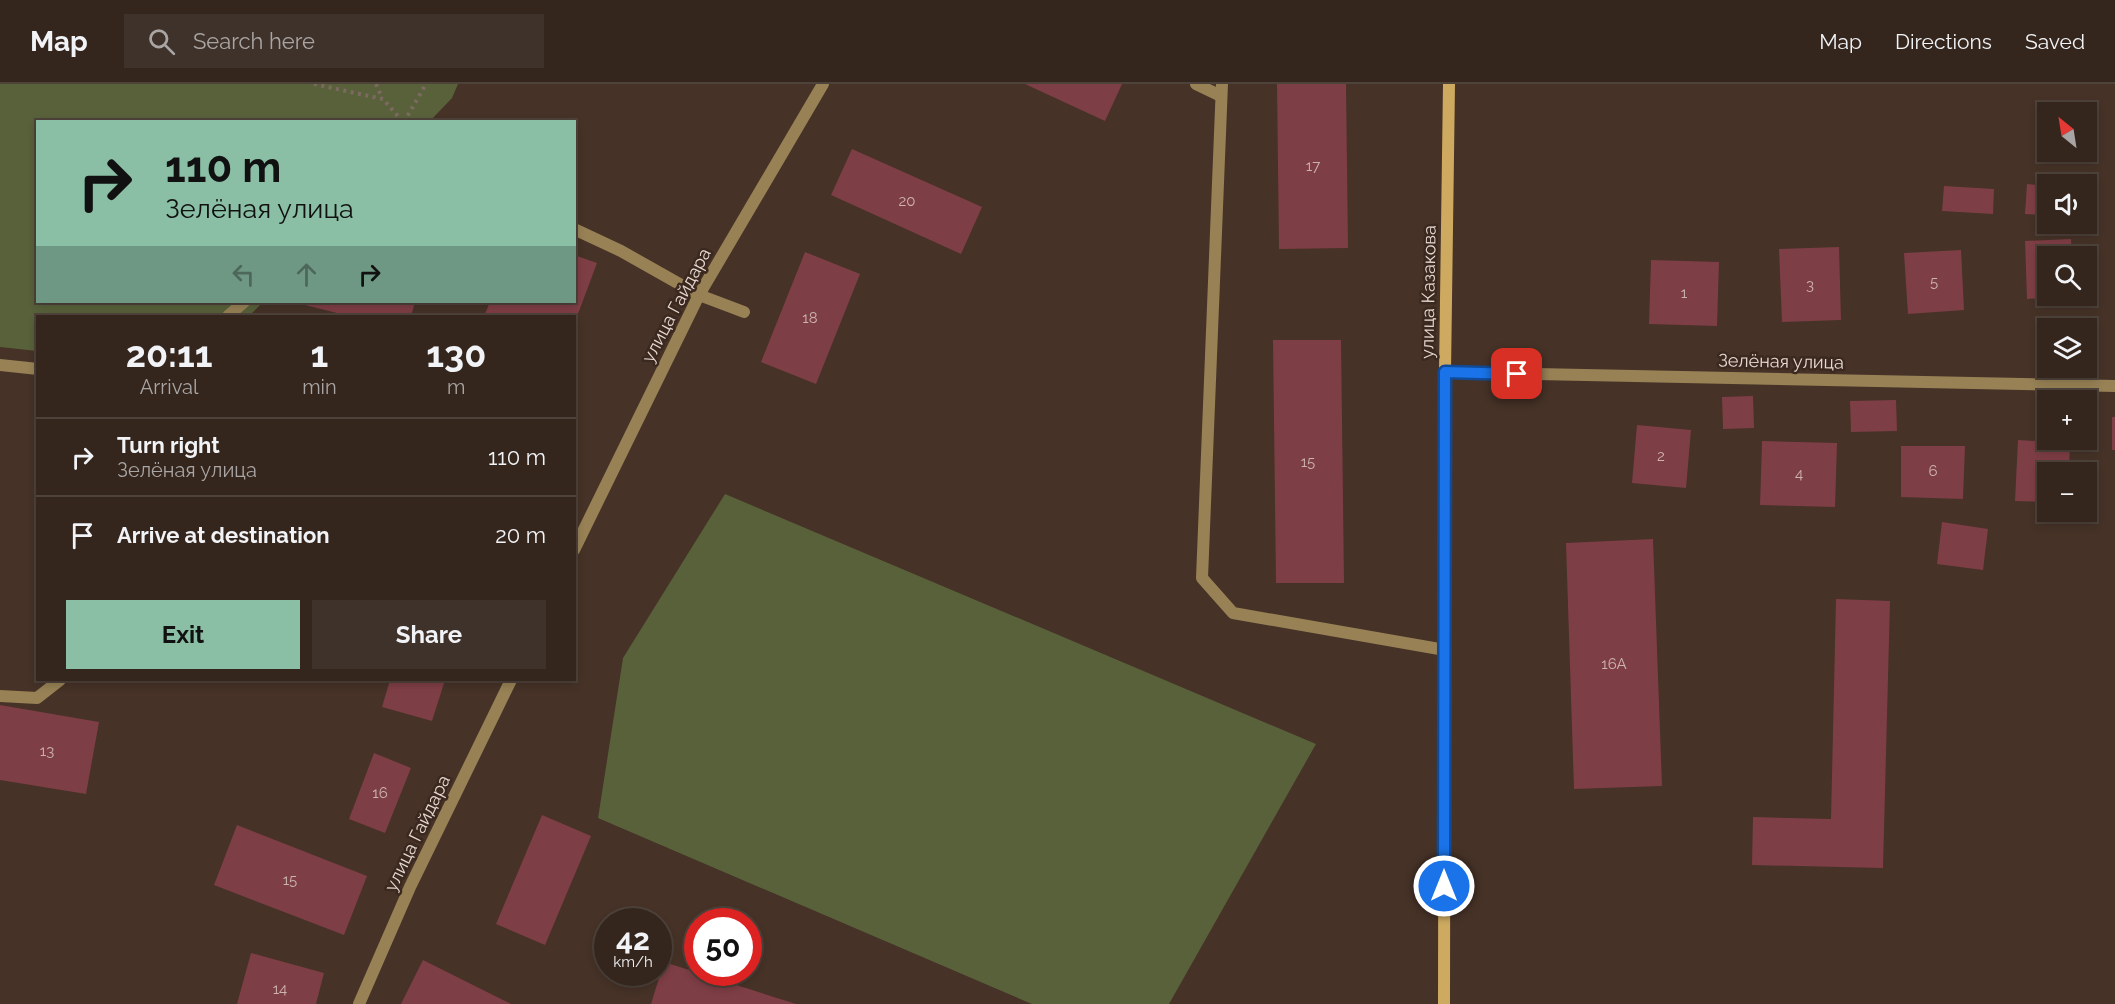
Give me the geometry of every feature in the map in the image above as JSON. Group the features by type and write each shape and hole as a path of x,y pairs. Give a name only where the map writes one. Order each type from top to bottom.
{"main road":[{"name":"улица Казакова","path":"1444,1004 1445,372 1449,84"}],"street":[{"name":"улица Гайдара","path":"576,546 699,295 823,84"},
{"path":"1196,84 1222,90 1202,578 1233,613 1445,650"},
{"path":"576,230 621,251 699,295 744,312"},
{"path":"229,315 243,303"},
{"path":"0,365 36,369"},
{"name":"Зелёная улица","path":"1445,372 2115,386"},
{"path":"0,696 37,698 59,681"},
{"name":"улица Гайдара","path":"359,1004 410,887 511,681"}],"path":[{"path":"314,84 383,99"},
{"path":"376,84 383,99 402,120"},
{"path":"405,120 426,84"}],"green space":[{"path":"0,84 458,84 452,98 431,120 36,120 36,303 262,303 250,315 36,315 36,351 0,347"},
{"path":"725,494 1316,744 1169,1004 1032,1004 598,818 623,658"}],"building":[{"path":"1025,84 1122,84 1105,121"},
{"path":"1277,84 1346,84 1348,248 1279,249"},
{"path":"852,149 982,207 961,254 831,195"},
{"path":"2027,184 2037,185 2037,215 2025,214"},
{"path":"1944,186 1994,189 1993,214 1942,211"},
{"path":"2071,239 2071,246 2037,246 2037,298 2027,299 2025,241"},
{"path":"1839,247 1841,320 1782,322 1779,249"},
{"path":"1961,250 1964,310 1908,314 1904,253"},
{"path":"805,252 860,274 816,384 761,362"},
{"path":"576,256 597,263 576,319 576,315 484,315 490,303 576,303"},
{"path":"1651,260 1719,262 1717,326 1649,324"},
{"path":"297,303 415,303 411,315 345,315"},
{"path":"1273,340 1341,340 1344,583 1276,583"},
{"path":"1753,396 1754,428 1723,429 1722,397"},
{"path":"1896,400 1897,431 1851,432 1850,401"},
{"path":"2112,417 2115,417 2115,450 2112,450"},
{"path":"1637,425 1691,430 1686,488 1632,483"},
{"path":"2018,440 2037,441 2037,450 2070,450 2069,462 2037,462 2037,502 2015,501"},
{"path":"1762,441 1837,443 1835,507 1760,505"},
{"path":"1901,446 1965,446 1963,499 1901,497"},
{"path":"1942,522 1988,529 1983,570 1937,564"},
{"path":"1653,539 1662,786 1574,789 1566,543"},
{"path":"1836,599 1890,601 1883,868 1752,865 1753,817 1831,819"},
{"path":"390,681 445,681 432,721 382,707"},
{"path":"0,705 99,722 86,794 0,780"},
{"path":"374,753 411,768 385,833 349,819"},
{"path":"542,815 591,836 545,945 496,924"},
{"path":"237,825 367,876 344,935 214,885"},
{"path":"251,953 324,973 316,1004 237,1004"},
{"path":"423,960 511,1004 401,1004"},
{"path":"672,965 684,968 684,986 739,986 796,1004 651,1004 657,986 672,986"}],"route":[{"path":"1444,886 1445,372 1517,374"}]}
